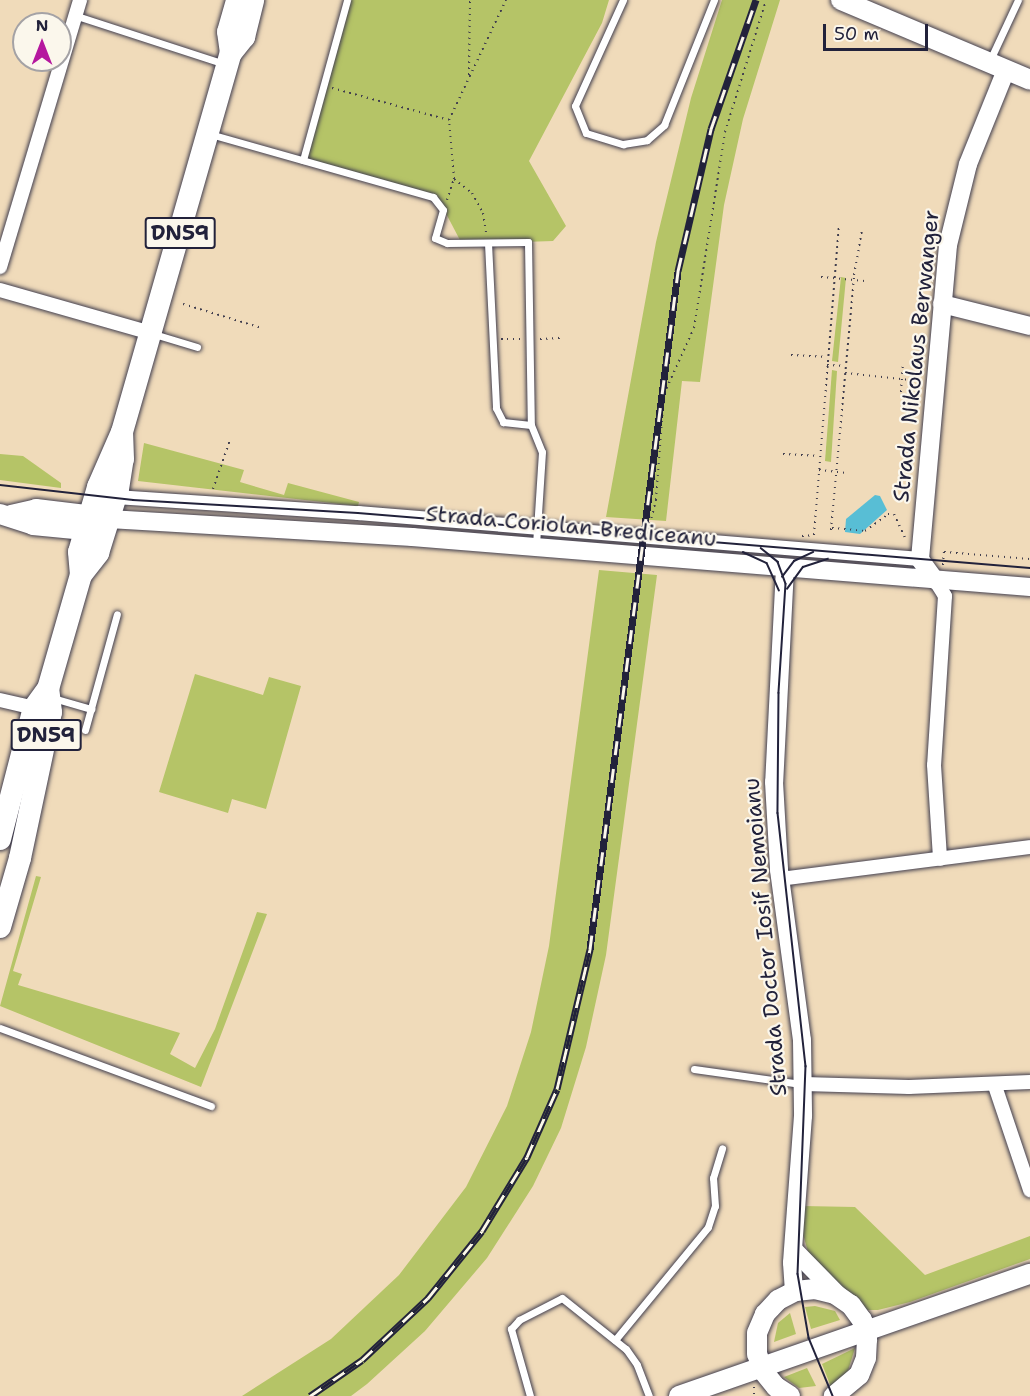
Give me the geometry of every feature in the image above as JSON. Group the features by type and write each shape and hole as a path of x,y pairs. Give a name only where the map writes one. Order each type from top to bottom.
{"main road":[{"name":"DN59","path":"100,515 108,457 122,432 229,59 228,32 237,0"},
{"name":"DN59","path":"229,59 244,37 253,0"},
{"path":"845,1 1030,80"},
{"name":"DN59","path":"0,839 81,575 79,552 100,515 123,459 122,432"},
{"path":"5,514 33,525 100,515"},
{"name":"DN59","path":"0,927 5,895 51,712 44,698"},
{"path":"679,1396 1030,1274"},
{"path":"784,1393 761,1366 756,1343 760,1324 778,1300 794,1292 815,1289 843,1299 857,1312 866,1330 868,1348 860,1396"},
{"path":"834,1396 852,1383 863,1368"}],"street":[{"path":"0,267 80,0"},
{"name":"Strada Nikolaus Berwanger","path":"920,559 948,245 961,185 998,66"},
{"path":"0,290 151,333"},
{"path":"942,304 1030,326"},
{"name":"Strada Coriolan Brediceanu","path":"100,515 538,527 920,559"},
{"name":"Strada Coriolan Brediceanu","path":"100,515 1030,587"},
{"name":"Strada Doctor Iosif Nemoianu","path":"786,548 774,752 780,879 802,1040 804,1084 794,1250 794,1292"},
{"path":"920,559 945,596 934,765 940,859"},
{"path":"0,700 44,698"},
{"path":"780,879 1030,847"},
{"path":"804,1084 995,1086 1030,1082"},
{"path":"995,1086 1030,1190"},
{"path":"794,1250 843,1299"}],"lane":[{"path":"303,160 347,0"},
{"path":"623,0 575,106 586,133 623,144 647,140 664,125 714,0"},
{"path":"998,66 1018,0"},
{"path":"76,16 229,59"},
{"path":"208,133 433,197 443,210 435,238 447,243 528,242 531,425 542,452 536,547"},
{"path":"488,243 496,408 503,422 531,425"},
{"path":"151,333 197,347"},
{"path":"85,730 117,614"},
{"path":"44,698 91,709"},
{"path":"0,1028 211,1106"},
{"path":"694,1069 804,1084"},
{"path":"615,1340 708,1227 715,1206 713,1178 722,1148"},
{"path":"530,1396 510,1335 519,1320 562,1298 633,1356 649,1396"}],"path":[{"path":"469,78 470,0"},
{"path":"443,210 454,179 449,120 506,0"},
{"path":"648,531 656,500 664,394 694,328 725,132 766,0"},
{"path":"323,86 449,120"},
{"path":"454,179 472,193 483,213 488,243"},
{"path":"802,534 814,535 839,227"},
{"path":"862,230 845,374 831,529 865,531 888,514 894,514 906,539"},
{"path":"821,278 865,281"},
{"path":"183,304 262,328"},
{"path":"791,355 827,357"},
{"path":"827,365 846,366"},
{"path":"901,392 903,366"},
{"path":"845,374 924,381"},
{"path":"212,493 230,440"},
{"path":"783,454 820,456"},
{"path":"819,470 847,473"},
{"path":"944,552 1030,559"},
{"path":"754,1386 754,1396"}],"green space":[{"path":"351,0 609,0 602,23 529,161 566,226 553,241 462,244 440,202 306,161"},
{"path":"722,0 780,0 743,119 724,205 700,382 682,381 666,521 606,517 656,242 691,98"},
{"path":"841,277 846,278 838,362 832,361"},
{"path":"832,370 837,371 831,462 825,461"},
{"path":"144,443 244,470 240,482 284,495 288,483 359,502 358,506 138,481"},
{"path":"0,454 23,456 61,483 61,488 0,480"},
{"path":"599,570 657,575 606,955 586,1047 561,1128 533,1186 487,1258 425,1331 367,1384 351,1396 242,1396 331,1339 399,1275 466,1187 507,1106 531,1032 549,946"},
{"path":"195,674 263,695 269,677 301,686 266,809 232,799 228,813 159,792"},
{"path":"36,876 41,877 13,971 22,974 18,985 180,1033 170,1054 195,1068 215,1029 257,912 267,914 201,1087 0,1006"},
{"path":"803,1206 855,1207 925,1275 1030,1236 1030,1259 910,1302 878,1310 865,1310 810,1259 803,1234"},
{"path":"815,1306 835,1311 840,1320 811,1329 805,1307"},
{"path":"790,1313 796,1334 774,1342 778,1323"},
{"path":"855,1348 847,1374 831,1387 822,1364"},
{"path":"807,1368 816,1386 799,1388 784,1377"}],"water":[{"path":"875,495 880,496 887,510 860,534 845,532 846,519"}],"tram line":[{"path":"0,485 133,500 358,513 1030,568"},
{"path":"761,548 778,562 786,584 779,693 778,813 806,1066 798,1274 809,1338 833,1396"},
{"path":"743,552 767,563 779,590"},
{"path":"782,577 794,561 813,552"},
{"path":"787,589 803,567 828,559"}],"railway":[{"path":"310,1396 362,1360 428,1298 482,1231 527,1157 557,1089 590,949 678,271 711,129 756,0"}]}
